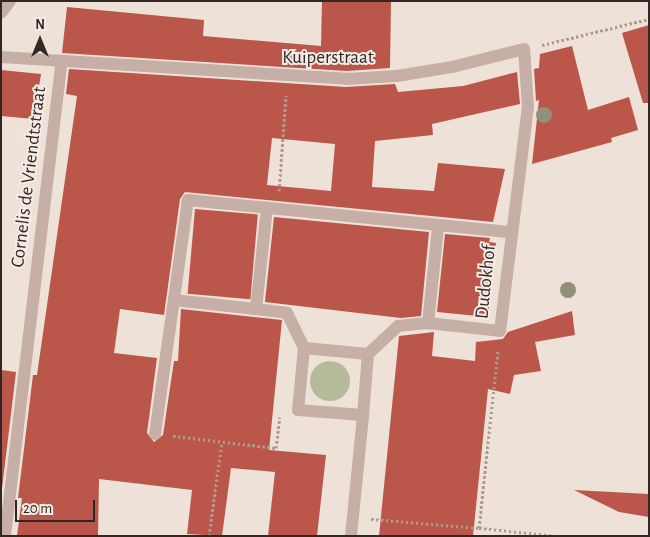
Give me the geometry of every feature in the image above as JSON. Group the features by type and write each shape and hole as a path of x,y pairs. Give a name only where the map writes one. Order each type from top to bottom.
{"street":[{"path":"1,13 10,1"},
{"path":"510,232 528,108 524,49"},
{"name":"Kuiperstraat","path":"1,57 287,77 397,76 452,67 524,49"},
{"name":"Cornelis de Vriendtstraat","path":"5,536 62,61"},
{"name":"Dudokhof","path":"155,434 188,200 438,227 510,232 500,331 428,323"},
{"path":"256,309 273,209"},
{"path":"351,536 368,354 398,326 428,323 438,227"},
{"path":"174,300 287,312 304,348 298,410 362,415"},
{"path":"304,348 368,354"}],"path":[{"path":"524,49 649,20"},
{"path":"273,209 287,77"},
{"path":"479,528 498,346"},
{"path":"155,434 276,448 280,416 298,410"},
{"path":"209,536 222,442"},
{"path":"381,519 560,536"}],"green space":[{"path":"330,361 344,367 350,381 344,395 330,401 316,395 310,381 316,367"}],"building":[{"path":"322,1 391,1 390,68 347,71 62,53 67,7 204,20 203,36 321,46"},
{"path":"649,25 649,103 643,103 622,33"},
{"path":"572,46 588,110 629,97 638,130 611,138 612,142 532,164 539,100 536,101 534,69 539,68 540,54"},
{"path":"69,69 346,87 395,84 398,92 463,86 517,72 520,104 432,124 433,135 375,141 372,187 434,191 438,163 505,169 493,222 185,192 180,199 164,315 120,309 114,353 157,358 147,433 154,442 163,435 174,361 178,361 181,309 282,320 269,450 326,455 317,536 268,536 275,472 231,468 222,536 187,534 192,490 99,479 98,536 17,536 22,498 18,498 33,375 37,375 77,96 66,94","holes":["272,138 335,144 331,191 267,185"]},
{"path":"1,70 41,74 34,119 1,116"},
{"path":"195,209 258,214 250,299 188,294"},
{"path":"274,217 429,232 421,316 401,318 265,302"},
{"path":"445,234 490,238 489,242 496,243 488,317 437,312"},
{"path":"572,311 575,335 535,342 541,371 514,375 510,394 488,389 473,536 379,536 399,336 434,332 432,356 475,361 476,342 503,339 508,332"},
{"path":"1,370 16,372 1,497"},
{"path":"574,490 649,494 649,517 619,512"}]}
